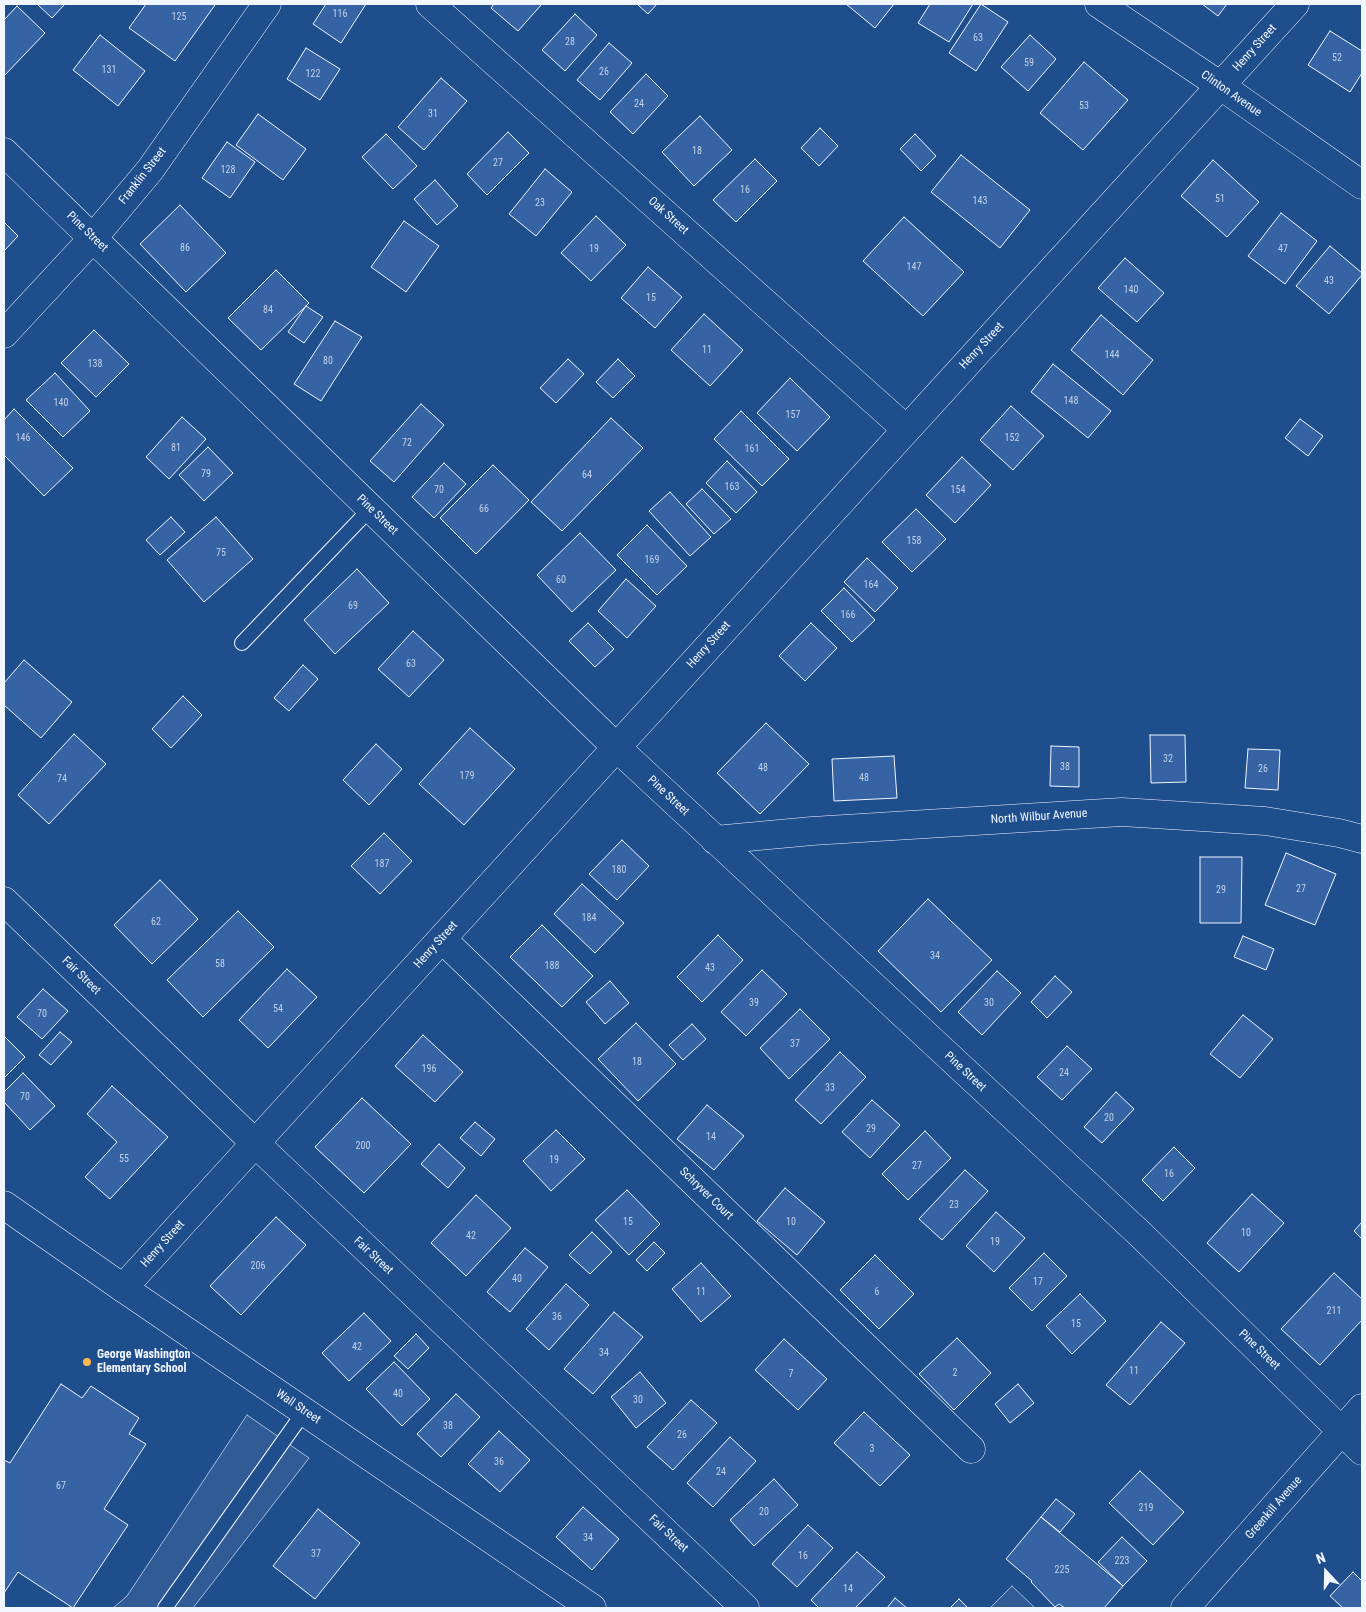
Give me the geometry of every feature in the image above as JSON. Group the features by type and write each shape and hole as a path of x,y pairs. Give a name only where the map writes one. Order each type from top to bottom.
{"street":[{"name":"Franklin Street","path":"4,334 93,238 150,170 267,4"},
{"name":"Oak Street","path":"430,4 906,429"},
{"name":"Clinton Avenue","path":"1098,4 1221,86 1362,185"},
{"name":"Henry Street","path":"123,1288 1295,4"},
{"name":"Pine Street","path":"4,152 616,747 1139,1233 1362,1451"},
{"name":"North Wilbur Avenue","path":"715,840 812,831 1122,812 1264,821 1339,833 1362,839"},
{"name":"Fair Street","path":"4,901 255,1144 746,1608"},
{"name":"Schryver Court","path":"442,939 971,1449"},
{"name":"Wall Street","path":"4,1205 592,1608"},
{"name":"Greenkill Avenue","path":"1185,1608 1362,1408"}],"lane":[{"path":"242,643 371,508"},
{"path":"164,1608 304,1412"}],"shaded area":[{"path":"247,1415 309,1458 193,1608 113,1608 127,1596"},
{"path":"1012,1586 1035,1608 990,1608"}],"building":[{"path":"37,4 65,4 52,18"},
{"path":"146,4 215,5 175,61 129,28"},
{"path":"326,4 366,4 341,43 313,24"},
{"path":"494,4 542,4 518,31 491,8"},
{"path":"637,4 657,4 648,14"},
{"path":"846,4 894,4 875,28"},
{"path":"930,4 973,4 949,42 918,23"},
{"path":"981,4 1008,22 976,71 949,53"},
{"path":"1202,4 1227,4 1218,16"},
{"path":"17,6 45,33 4,76 4,20"},
{"path":"575,14 597,35 565,71 542,50"},
{"path":"1330,31 1362,51 1362,73 1350,92 1308,65"},
{"path":"100,35 145,71 118,106 73,70"},
{"path":"1030,35 1056,59 1028,91 1001,67"},
{"path":"609,43 632,63 600,100 577,80"},
{"path":"306,48 340,69 320,100 287,79"},
{"path":"1084,62 1128,100 1083,150 1040,113"},
{"path":"646,74 668,96 633,134 610,112"},
{"path":"441,78 467,101 424,150 398,127"},
{"path":"258,114 306,149 283,180 236,145"},
{"path":"700,116 732,150 694,186 662,152"},
{"path":"820,128 838,146 819,166 801,148"},
{"path":"508,132 529,153 487,195 467,174"},
{"path":"386,134 417,166 393,189 362,157"},
{"path":"915,134 936,156 921,171 900,149"},
{"path":"227,142 255,162 230,198 202,178"},
{"path":"961,155 1030,210 1000,248 931,192"},
{"path":"755,159 777,181 736,222 713,200"},
{"path":"1213,160 1259,202 1227,237 1181,196"},
{"path":"545,169 572,192 536,236 509,214"},
{"path":"435,180 458,206 437,225 414,199"},
{"path":"180,205 226,253 186,292 140,244"},
{"path":"1281,213 1317,241 1285,284 1248,256"},
{"path":"596,216 626,245 591,281 561,253"},
{"path":"904,217 964,272 923,316 863,261"},
{"path":"404,221 439,246 406,292 371,267"},
{"path":"4,222 18,236 4,251"},
{"path":"1330,246 1362,275 1329,314 1296,286"},
{"path":"1125,258 1164,293 1137,322 1098,288"},
{"path":"648,267 682,297 655,328 621,298"},
{"path":"276,270 309,303 261,350 228,318"},
{"path":"306,306 323,317 304,343 288,332"},
{"path":"704,314 743,350 710,386 671,350"},
{"path":"1101,315 1153,360 1123,395 1071,350"},
{"path":"335,321 362,337 321,401 294,384"},
{"path":"94,330 129,364 96,397 61,363"},
{"path":"568,359 584,374 556,403 540,388"},
{"path":"618,359 635,376 613,398 596,382"},
{"path":"1053,364 1111,411 1088,438 1031,392"},
{"path":"55,373 90,411 63,437 26,400"},
{"path":"790,378 830,417 797,451 757,413"},
{"path":"421,404 444,425 394,482 370,461"},
{"path":"1011,406 1044,436 1013,470 980,440"},
{"path":"14,409 73,468 44,496 4,455 4,420"},
{"path":"741,411 789,459 762,486 714,439"},
{"path":"182,417 206,439 169,479 146,457"},
{"path":"611,418 643,448 562,531 531,502"},
{"path":"1300,419 1323,436 1308,456 1285,438"},
{"path":"208,447 233,473 204,501 179,475"},
{"path":"962,457 991,485 955,523 926,495"},
{"path":"727,461 757,492 736,513 706,483"},
{"path":"444,463 466,484 434,518 412,497"},
{"path":"493,465 529,500 476,554 440,518"},
{"path":"702,489 731,519 714,534 686,504"},
{"path":"670,492 711,537 690,556 649,511"},
{"path":"916,509 946,539 912,572 882,542"},
{"path":"171,517 185,532 160,555 146,540"},
{"path":"216,517 253,559 204,602 167,560"},
{"path":"647,525 687,566 657,595 617,555"},
{"path":"580,533 616,570 572,612 537,575"},
{"path":"867,558 898,588 875,612 844,582"},
{"path":"357,569 389,603 335,654 304,620"},
{"path":"626,579 656,606 627,638 598,611"},
{"path":"844,588 875,620 852,642 821,611"},
{"path":"588,623 614,649 595,667 569,641"},
{"path":"811,623 837,648 805,681 779,656"},
{"path":"413,631 444,660 409,697 378,669"},
{"path":"24,660 72,702 41,738 4,705 4,683"},
{"path":"303,665 318,679 289,711 274,698"},
{"path":"183,696 202,715 171,748 152,729"},
{"path":"766,723 809,764 760,814 717,773"},
{"path":"470,728 515,769 464,825 419,784"},
{"path":"74,734 106,764 49,824 18,795"},
{"path":"1150,735 1185,735 1186,782 1151,783"},
{"path":"376,744 402,769 369,805 343,780"},
{"path":"1051,746 1079,747 1079,787 1050,786"},
{"path":"1248,749 1280,750 1278,790 1245,788"},
{"path":"894,756 897,798 834,801 832,759"},
{"path":"384,833 412,861 380,894 351,866"},
{"path":"622,840 649,866 617,900 589,874"},
{"path":"1286,853 1336,874 1315,925 1265,905"},
{"path":"1200,857 1242,857 1241,923 1200,923"},
{"path":"160,880 198,919 152,964 114,925"},
{"path":"582,884 624,923 595,953 554,914"},
{"path":"928,899 992,960 941,1012 878,951"},
{"path":"238,911 274,947 203,1017 167,980"},
{"path":"542,925 593,976 562,1007 510,957"},
{"path":"718,935 743,960 702,1002 677,977"},
{"path":"1243,936 1274,949 1266,970 1234,957"},
{"path":"287,969 317,997 268,1048 239,1020"},
{"path":"762,970 787,994 746,1036 721,1012"},
{"path":"997,971 1021,993 982,1035 958,1012"},
{"path":"1055,976 1072,992 1047,1018 1031,1002"},
{"path":"610,981 629,1003 605,1024 586,1002"},
{"path":"43,989 68,1011 42,1039 17,1017"},
{"path":"800,1009 830,1039 789,1079 760,1048"},
{"path":"1243,1015 1273,1039 1240,1078 1210,1054"},
{"path":"636,1023 676,1064 638,1101 598,1059"},
{"path":"692,1024 706,1039 683,1060 669,1045"},
{"path":"60,1032 72,1042 51,1065 39,1055"},
{"path":"423,1035 463,1072 435,1102 395,1066"},
{"path":"4,1036 25,1057 4,1078"},
{"path":"1067,1046 1092,1069 1062,1100 1037,1077"},
{"path":"840,1052 866,1077 821,1124 795,1100"},
{"path":"23,1073 55,1106 30,1130 4,1102 4,1092"},
{"path":"112,1086 168,1137 110,1199 85,1177 117,1142 87,1114"},
{"path":"1116,1092 1134,1109 1102,1143 1084,1127"},
{"path":"362,1098 411,1144 364,1193 315,1147"},
{"path":"872,1100 900,1125 870,1158 842,1132"},
{"path":"707,1105 744,1136 714,1170 677,1139"},
{"path":"475,1122 495,1139 481,1156 460,1138"},
{"path":"556,1130 585,1159 551,1191 523,1161"},
{"path":"925,1131 951,1158 908,1200 882,1174"},
{"path":"439,1144 465,1168 448,1188 421,1164"},
{"path":"1174,1147 1195,1168 1163,1201 1142,1180"},
{"path":"965,1170 988,1191 942,1240 919,1219"},
{"path":"785,1188 825,1222 797,1255 757,1221"},
{"path":"627,1190 660,1224 629,1255 595,1220"},
{"path":"1252,1194 1284,1223 1239,1272 1207,1243"},
{"path":"476,1195 511,1228 466,1276 431,1243"},
{"path":"996,1212 1025,1238 994,1272 966,1246"},
{"path":"276,1217 306,1245 241,1315 210,1286"},
{"path":"1362,1222 1362,1239 1354,1231"},
{"path":"592,1232 612,1252 590,1274 569,1255"},
{"path":"654,1242 665,1253 647,1271 636,1260"},
{"path":"525,1248 548,1267 510,1312 487,1292"},
{"path":"1044,1253 1067,1276 1032,1311 1009,1288"},
{"path":"875,1255 914,1294 879,1329 840,1290"},
{"path":"701,1263 731,1296 701,1322 672,1289"},
{"path":"1334,1273 1362,1299 1362,1320 1320,1365 1281,1329"},
{"path":"566,1284 589,1305 549,1350 526,1329"},
{"path":"1080,1294 1106,1321 1072,1354 1046,1326"},
{"path":"614,1312 643,1337 593,1394 564,1369"},
{"path":"364,1313 391,1341 349,1381 322,1353"},
{"path":"1161,1322 1185,1343 1130,1405 1106,1385"},
{"path":"416,1334 429,1348 408,1369 394,1356"},
{"path":"957,1338 991,1373 954,1410 919,1374"},
{"path":"784,1339 827,1379 798,1410 755,1370"},
{"path":"394,1362 430,1399 402,1426 366,1389"},
{"path":"640,1372 666,1403 636,1428 611,1397"},
{"path":"61,1384 82,1398 91,1386 139,1418 129,1434 146,1444 104,1509 128,1525 73,1608 18,1572 4,1593 4,1460 10,1463"},
{"path":"1018,1384 1034,1403 1010,1423 995,1404"},
{"path":"456,1394 480,1417 441,1457 417,1434"},
{"path":"691,1400 717,1423 673,1470 647,1447"},
{"path":"864,1412 910,1455 880,1486 834,1443"},
{"path":"499,1431 530,1460 500,1492 468,1464"},
{"path":"730,1437 756,1461 713,1507 687,1483"},
{"path":"1140,1471 1184,1512 1153,1545 1109,1503"},
{"path":"774,1479 798,1505 754,1546 730,1520"},
{"path":"1056,1499 1075,1514 1060,1532 1041,1517"},
{"path":"583,1507 619,1539 592,1570 556,1537"},
{"path":"318,1509 360,1543 315,1599 273,1566"},
{"path":"1041,1517 1123,1586 1104,1608 1065,1608 1059,1604 1055,1607 1032,1581 1006,1559"},
{"path":"808,1525 833,1548 797,1587 772,1564"},
{"path":"1122,1537 1147,1561 1123,1586 1098,1562"},
{"path":"857,1552 885,1577 855,1608 819,1608 811,1600"},
{"path":"1353,1572 1362,1581 1362,1608 1343,1608 1330,1596"},
{"path":"895,1598 907,1608 887,1608"},
{"path":"959,1599 968,1608 950,1608"}],"place":[{"name":"George Washington Elementary School","path":"87,1362"}]}
